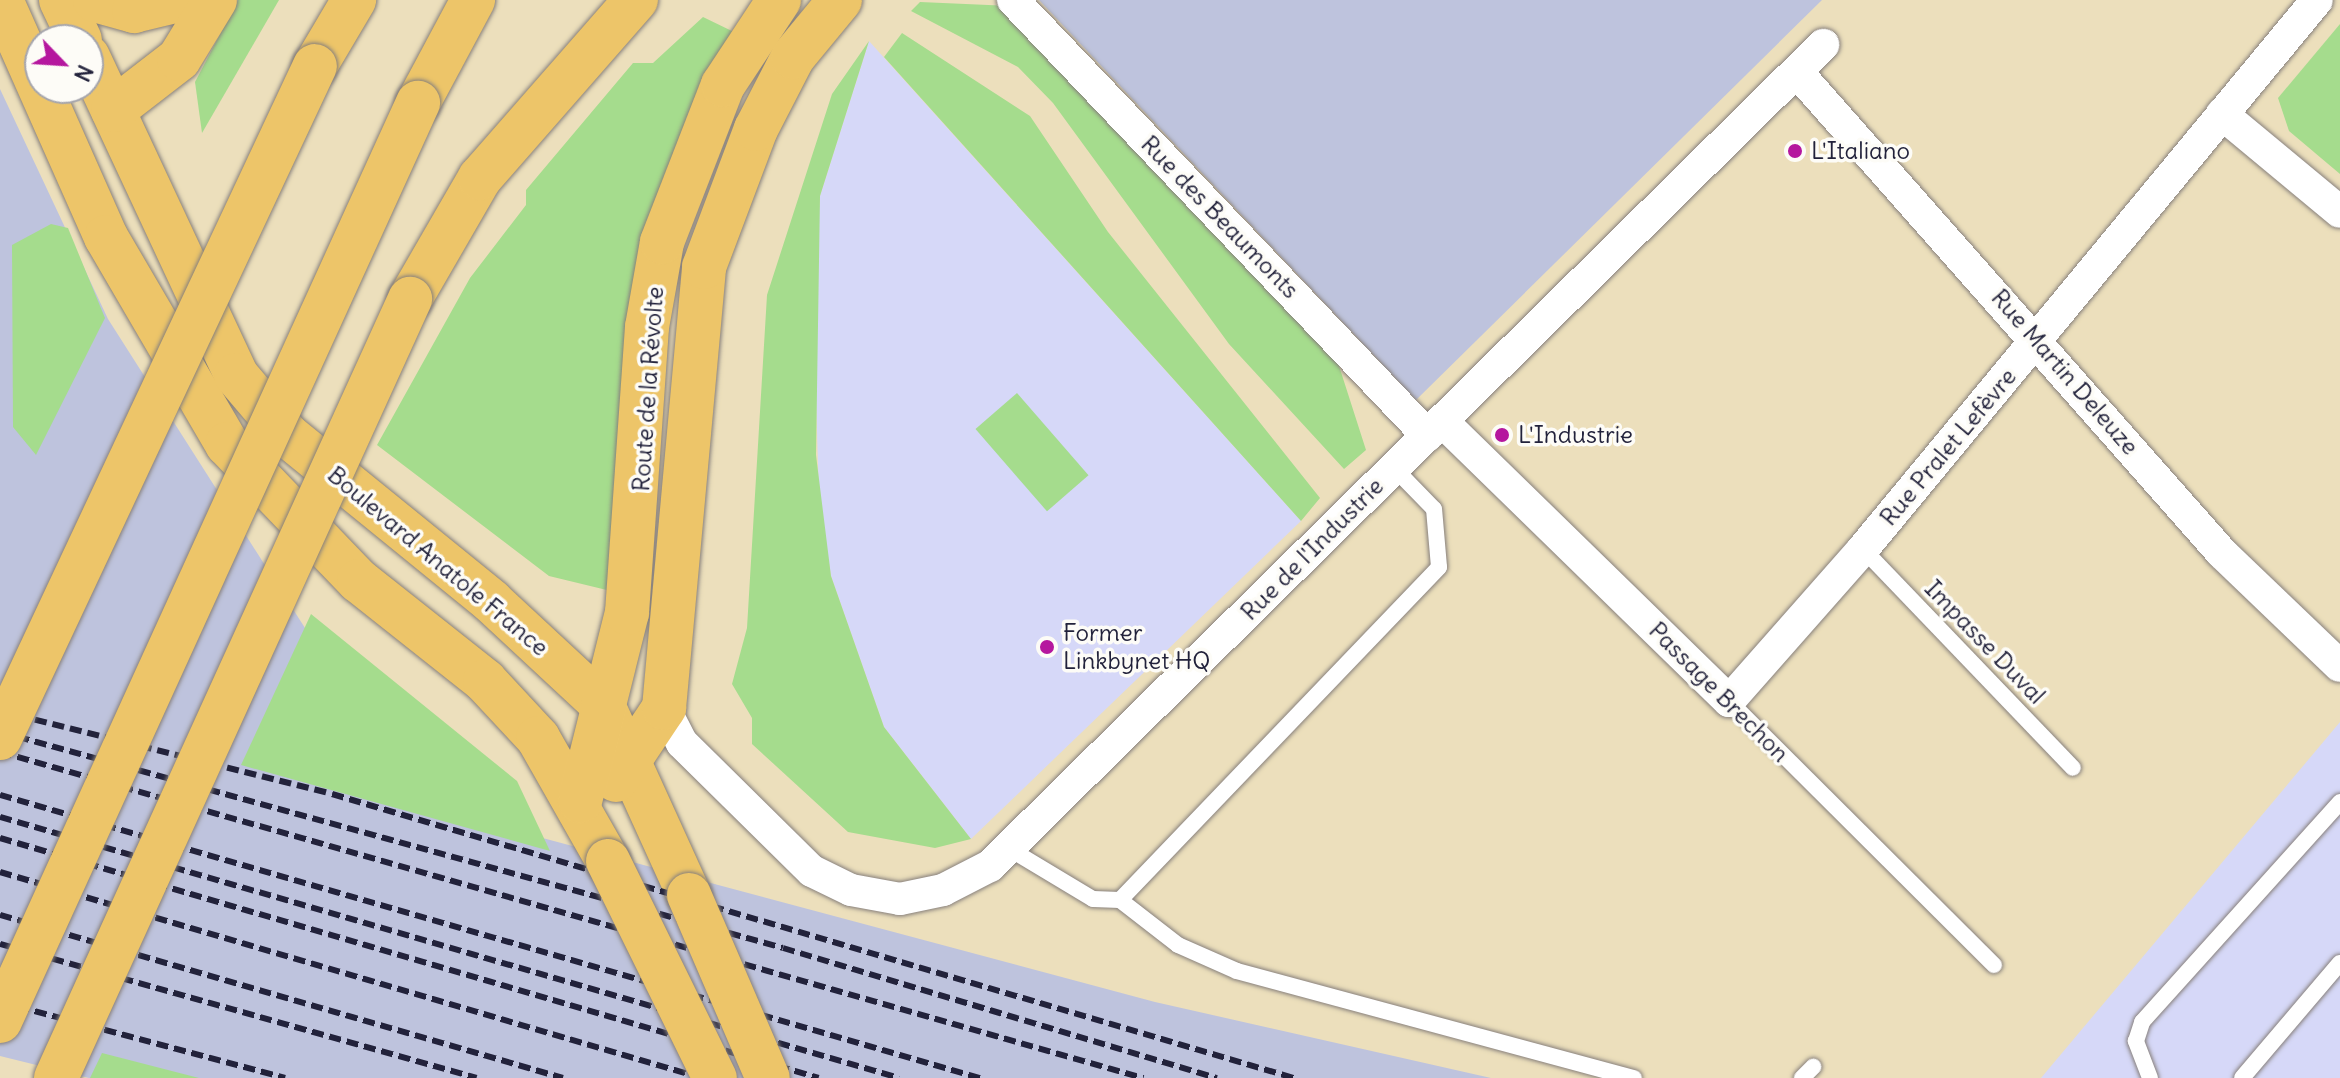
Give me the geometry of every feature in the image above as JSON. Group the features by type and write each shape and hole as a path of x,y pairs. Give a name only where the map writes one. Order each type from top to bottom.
{"main road":[{"path":"1,0 80,181 147,313 227,444 359,581 485,681 538,738 580,801 715,1078"},
{"path":"61,0 72,24"},
{"path":"95,0 134,11 179,0"},
{"path":"80,181 84,153 113,110 179,59 215,0"},
{"path":"0,738 315,66 354,0"},
{"path":"0,1021 418,103 473,0"},
{"path":"56,1078 410,299 480,178 636,0"},
{"name":"Route de la Révolte","path":"580,801 633,561 647,327 662,242 717,98 779,0"},
{"name":"Route de la Révolte","path":"631,766 664,708 704,267 756,129 828,8"},
{"name":"Boulevard Anatole France","path":"104,91 184,270 260,407 603,705 768,1078"},
{"path":"580,801 631,766"}],"street":[{"name":"Rue des Beaumonts","path":"1013,0 1434,428"},
{"name":"Rue Pralet Lefèvre","path":"1729,701 1863,549 2222,114 2310,2"},
{"name":"Rue de l'Industrie","path":"664,708 682,743 812,871 851,890 900,899 943,890 1008,848 1823,45"},
{"name":"Rue Martin Deleuze","path":"1797,72 2037,339 2222,553 2340,666"},
{"path":"2222,114 2340,212"},
{"name":"Passage Brechon","path":"1434,428 1729,701"}],"lane":[{"path":"1120,900 1439,567 1434,509 1394,468"},
{"name":"Impasse Duval","path":"1863,549 2073,768"},
{"name":"Passage Brechon","path":"1729,701 1994,965"},
{"path":"2150,1078 2136,1041 2142,1022 2340,802"},
{"path":"1008,848 1093,899 1120,900 1178,945 1237,971 1634,1078"},
{"path":"2242,1078 2340,963"}],"shaded area":[{"path":"1039,0 1822,0 1416,400"},
{"path":"869,41 1301,521 971,839 884,727 831,576 819,498 813,296 820,196"},
{"path":"0,89 108,319 312,639 498,826 1155,1002 1491,1078 89,1078 0,1056"},
{"path":"2340,722 2340,1078 2041,1078"}],"green space":[{"path":"238,0 279,0 202,133 195,82"},
{"path":"920,2 1011,6 1332,344 1366,450 1344,469 1229,344 1053,103 1018,67 911,11"},
{"path":"703,17 736,33 675,155 615,592 549,576 377,445 470,278 526,205 526,190 633,63 653,63"},
{"path":"2340,24 2340,174 2289,131 2278,98"},
{"path":"902,33 1030,116 1108,232 1320,498 1301,521 884,57"},
{"path":"869,41 820,196 816,455 831,576 884,727 971,839 935,848 848,832 752,744 752,718 732,684 747,628 767,295 832,94"},
{"path":"51,224 68,228 105,318 36,455 13,427 12,245"},
{"path":"1017,393 1089,475 1047,511 975,429"},
{"path":"311,614 517,781 550,851 241,765"},
{"path":"102,1053 199,1078 90,1078"}],"railway":[{"path":"0,711 332,794 1294,1078"},
{"path":"0,732 783,948 1217,1078"},
{"path":"0,752 1143,1078"},
{"path":"0,795 980,1078"},
{"path":"0,817 899,1078"},
{"path":"0,838 819,1078"},
{"path":"0,872 702,1078"},
{"path":"0,915 563,1078"},
{"path":"0,944 477,1078"},
{"path":"0,1002 285,1078"}],"place":[{"name":"L'Italiano","path":"1795,151"},
{"name":"L'Industrie","path":"1502,435"},
{"name":"Former Linkbynet HQ","path":"1047,647"}]}
